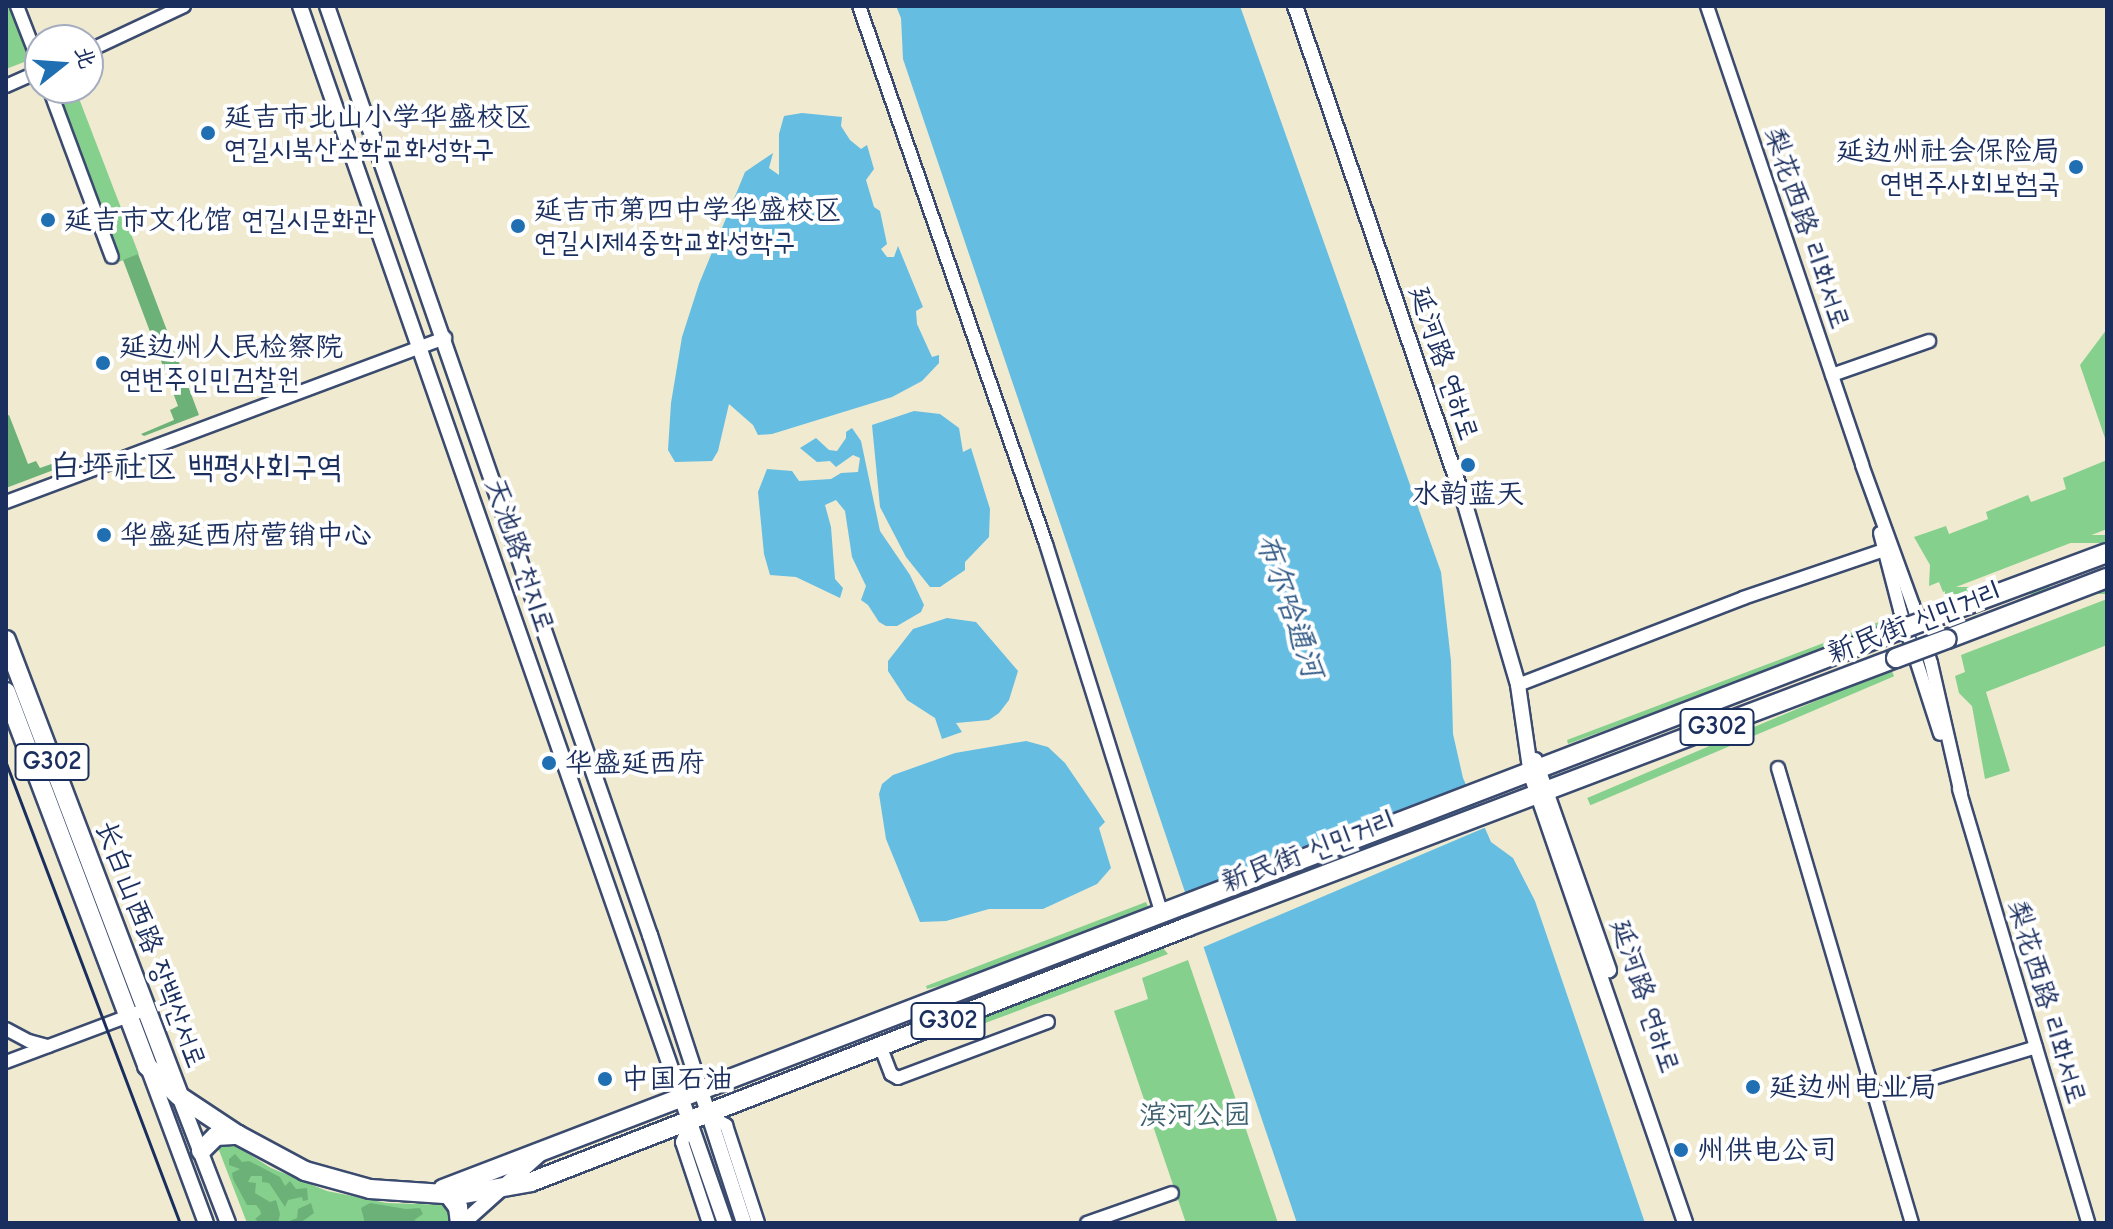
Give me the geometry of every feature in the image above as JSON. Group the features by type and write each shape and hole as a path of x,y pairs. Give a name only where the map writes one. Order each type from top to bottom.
{"highway":[{"name":"新民街 신민거리","path":"417,1193 453,1187 690,1091 1535,773 1889,634 2107,553"},
{"name":"新民街 신민거리","path":"147,1066 179,1096 238,1135 289,1164 333,1181 449,1195 531,1182 1187,927 2106,579"},
{"name":"长白山西路 장백산서로","path":"6,640 179,1096"},
{"name":"长白山西路 장백산서로","path":"6,692 147,1066"},
{"path":"1164,937 1166,912"},
{"path":"201,1151 216,1136 238,1135"},
{"path":"449,1195 458,1207 462,1223"}],"main road":[{"name":"天池路 천지로","path":"300,6 419,347 690,1091"},
{"name":"天池路 천지로","path":"327,6 445,338 699,1118 725,1223"},
{"name":"延河路 연하로","path":"1295,6 1464,501 1518,685 1526,741 1535,773 1695,1223"},
{"name":"延河路 연하로","path":"1542,793 1685,1223"},
{"name":"长白山西路 장백산서로","path":"147,1066 206,1223"},
{"name":"长白山西路 장백산서로","path":"179,1096 228,1223"},
{"name":"天池路 천지로","path":"699,1118 744,1223"},
{"name":"新民街 신민거리","path":"462,1223 543,1152"},
{"name":"新民街 신민거리","path":"477,1211 531,1182"}],"street":[{"path":"17,6 24,25"},
{"path":"104,44 184,6"},
{"path":"859,6 1046,544 1166,912"},
{"name":"梨花西路 리화서로","path":"1707,6 1931,663 1961,794"},
{"path":"6,86 24,76"},
{"path":"55,104 112,257"},
{"path":"6,502 445,338"},
{"path":"1832,375 1929,341"},
{"name":"梨花西路 리화서로","path":"1862,465 1918,668 1961,794 2088,1223"},
{"path":"1518,685 1743,598 1884,550"},
{"path":"1778,768 1912,1223"},
{"path":"6,1062 147,1009"},
{"path":"881,1048 891,1074 898,1078 1048,1022"},
{"path":"6,1029 29,1041 48,1046"},
{"path":"1874,1096 2036,1047"},
{"name":"天池路 천지로","path":"709,1223 682,1142 699,1118 726,1125 758,1223"},
{"path":"1087,1223 1172,1193"}],"green space":[{"path":"6,6 12,6 24,38 24,62 6,69"},
{"path":"59,104 81,104 139,254 119,262"},
{"path":"138,254 199,415 144,436 141,434 174,420 170,410 178,406 123,260"},
{"path":"2107,329 2107,444 2080,365"},
{"path":"9,415 28,464 36,461 40,468 77,455 80,460 6,488 6,416"},
{"path":"2107,460 2107,529 1943,592 1939,582 1929,586 1930,565 1914,537 1946,526 1949,534 1988,519 1986,512 2028,495 2031,502 2066,489 2063,478"},
{"path":"1930,535 2107,535 2107,543 1930,543"},
{"path":"1945,587 2107,587 2107,594 1945,594"},
{"path":"2107,599 2107,645 1986,692 2010,771 1985,779 1972,706 1959,693 1955,676 1965,672 1961,655"},
{"path":"1879,622 1881,629 1568,744 1567,740"},
{"path":"1891,669 1894,676 1590,805 1587,798"},
{"path":"1146,902 1149,909 963,980 927,989 926,986"},
{"path":"1162,947 1168,954 943,1039 942,1036 971,1021"},
{"name":"滨河公园","path":"1188,960 1278,1223 1186,1223 1114,1011 1148,999 1142,978"},
{"path":"227,1140 271,1168 327,1191 387,1203 449,1205 452,1219 448,1223 247,1223 217,1145"},
{"path":"235,1154 242,1162 249,1161 280,1177 285,1186 290,1181 296,1189 307,1188 308,1200 303,1201 302,1197 288,1200 285,1207 269,1183 262,1182 262,1176 251,1176 248,1182 256,1183 255,1193 270,1202 276,1200 280,1214 278,1223 260,1223 255,1219 261,1214 260,1210 256,1205 247,1205 233,1179 232,1173 240,1169 229,1165 229,1159"},
{"path":"311,1203 314,1213 300,1223 285,1223 297,1218 298,1209"},
{"path":"370,1203 420,1208 423,1214 414,1220 422,1223 365,1223 361,1208"}],"water":[{"name":"布尔哈通河","path":"896,6 1240,6 1441,572 1451,661 1453,734 1463,778 1491,842 1513,858 1535,901 1645,1223 1297,1223 903,59 901,18"},
{"path":"802,113 842,117 841,126 850,140 861,149 867,145 874,169 866,180 874,207 880,211 887,244 881,249 887,257 894,257 898,246 923,307 916,311 917,324 932,357 939,355 939,363 922,381 892,397 772,434 758,435 753,425 729,404 718,451 712,461 675,462 668,450 671,403 682,337 699,284 745,172 773,153 769,168 779,175 779,134 784,116"},
{"path":"914,411 940,414 959,428 963,452 971,448 990,509 989,537 965,562 965,570 940,587 930,587 906,557 880,507 872,425"},
{"path":"852,428 861,441 880,531 910,575 924,605 921,612 897,626 879,622 861,600 866,586 852,557 845,511 836,500 825,505 831,527 835,579 843,588 840,598 796,577 770,575 764,554 758,492 767,469 792,471 799,481 831,479 841,473 858,472 860,458 853,455 836,467 830,461 817,462 800,448 816,438 829,450 837,451 846,438 846,432"},
{"path":"947,618 976,622 1018,671 1009,700 999,713 989,720 956,723 962,732 942,739 935,718 907,700 888,671 888,661 913,629"},
{"path":"1026,741 1048,747 1065,763 1095,807 1105,822 1099,828 1111,868 1097,884 1043,909 989,909 946,921 920,922 886,839 879,794 882,784 893,775 955,753"}],"pier":[{"path":"1480,807 1488,826 1202,948 1194,929"}],"railway":[{"path":"6,763 180,1223"}],"place":[{"name":"延吉市北山小学华盛校区 연길시북산소학교화성학구","path":"208,133"},
{"name":"延边州社会保险局 연변주사회보험국","path":"2076,167"},
{"name":"延吉市文化馆 연길시문화관","path":"48,220"},
{"name":"延吉市第四中学华盛校区 연길시제4중학교화성학구","path":"518,226"},
{"name":"延边州人民检察院 연변주인민검찰원","path":"103,363"},
{"name":"水韵蓝天","path":"1468,465"},
{"name":"华盛延西府营销中心","path":"104,535"},
{"name":"华盛延西府","path":"549,763"},
{"name":"中国石油","path":"605,1079"},
{"name":"延边州电业局","path":"1753,1087"},
{"name":"州供电公司","path":"1681,1150"}],"district":[{"name":"白坪社区 백평사회구역","path":"196,467"}]}
